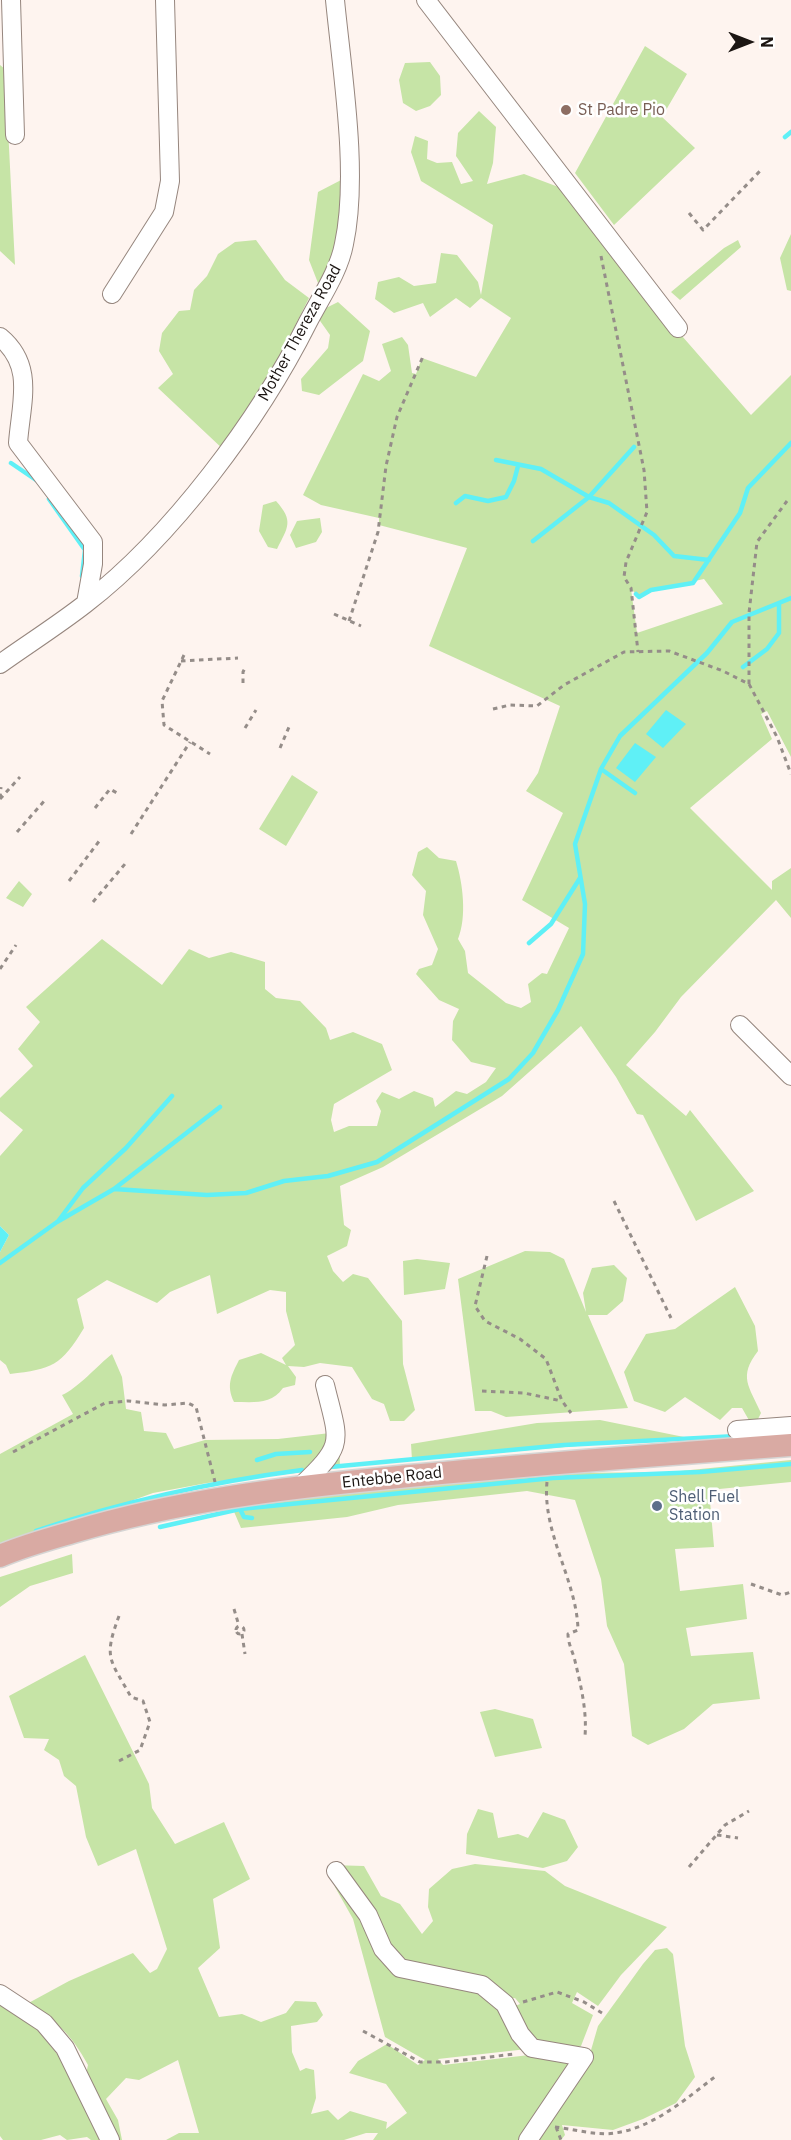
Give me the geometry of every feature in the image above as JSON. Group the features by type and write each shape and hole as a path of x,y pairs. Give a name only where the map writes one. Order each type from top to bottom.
{"main road":[{"name":"Entebbe Road","path":"0,1556 168,1506 302,1486 612,1458 791,1445"}],"street":[{"path":"11,0 15,135"},
{"path":"112,294 164,212 167,202 170,181 165,0"},
{"name":"Mother Thereza Road","path":"0,664 86,603 144,551 217,466 276,379 339,262 346,231 349,182 335,0"},
{"path":"426,0 678,328"},
{"path":"0,337 19,357 23,375 18,443 93,542 93,564 86,603"},
{"path":"740,1026 791,1076"},
{"path":"302,1486 322,1467 335,1449 337,1437 326,1385"},
{"path":"737,1430 791,1426"},
{"path":"336,1871 368,1915 383,1949 400,1968 482,1985 505,2004 520,2034 538,2051 584,2057 533,2133"},
{"path":"0,1994 44,2023 65,2048 110,2140"}],"path":[{"path":"689,213 703,230 760,171"},
{"path":"599,247 644,470 647,512 626,562 624,577 631,588 638,652"},
{"path":"349,621 378,532 386,466 397,417 424,354"},
{"path":"787,501 757,542 749,615 749,684 777,736 791,774"},
{"path":"334,614 360,626"},
{"path":"493,709 510,705 537,706 564,685 624,652 669,651 701,662 749,684"},
{"path":"184,655 162,701 164,725 210,754"},
{"path":"181,661 238,658"},
{"path":"243,683 243,672 246,666"},
{"path":"245,728 256,710"},
{"path":"280,748 289,727"},
{"path":"131,834 190,742"},
{"path":"0,799 20,777"},
{"path":"0,799 1,787"},
{"path":"95,808 110,789 117,793"},
{"path":"0,799 11,792"},
{"path":"16,832 46,799"},
{"path":"69,881 100,840"},
{"path":"93,902 125,864"},
{"path":"0,969 16,945"},
{"path":"614,1202 671,1318"},
{"path":"487,1256 475,1306 485,1321 520,1339 546,1359 562,1401 572,1413"},
{"path":"482,1391 524,1393 562,1401"},
{"path":"13,1452 105,1403 128,1401 165,1405 188,1403 196,1407 214,1480"},
{"path":"547,1483 545,1503 562,1569 578,1610 578,1630 568,1634 568,1641 574,1658 586,1715 585,1736"},
{"path":"751,1584 782,1594 791,1592"},
{"path":"234,1609 238,1626 244,1628 242,1634 246,1654"},
{"path":"119,1616 109,1644 111,1662 131,1697 143,1701 150,1722 140,1749 119,1761"},
{"path":"689,1867 725,1825 749,1811"},
{"path":"717,1835 738,1838"},
{"path":"505,2004 557,1992 584,2002 602,2013"},
{"path":"363,2031 420,2062 446,2062 538,2051"},
{"path":"533,2133 556,2127 614,2134 644,2123 677,2106 716,2076"},
{"path":"556,2127 561,2140"}],"green space":[{"path":"645,46 687,74 662,117 695,148 614,225 575,173"},
{"path":"430,62 440,76 441,95 430,106 416,111 403,103 399,80 405,63"},
{"path":"0,65 5,69 15,265 0,251"},
{"path":"479,111 496,127 493,163 487,184 524,174 569,191 604,238 606,249 751,415 791,375 791,757 767,711 761,714 772,739 690,808 772,890 772,881 791,868 791,918 776,900 681,997 626,1065 686,1116 690,1110 754,1191 696,1221 643,1115 637,1114 616,1077 581,1026 502,1096 383,1167 340,1186 344,1225 351,1230 347,1246 327,1256 333,1271 343,1282 353,1274 368,1278 402,1321 403,1364 415,1410 404,1421 390,1421 384,1404 372,1399 352,1367 320,1363 304,1367 288,1366 296,1377 295,1385 283,1388 267,1400 234,1402 230,1391 230,1381 239,1360 261,1353 286,1365 282,1358 295,1345 286,1311 286,1292 270,1290 217,1314 210,1275 170,1292 157,1303 107,1280 77,1299 84,1328 62,1358 46,1367 10,1374 6,1365 0,1360 0,1252 9,1235 0,1226 0,1156 23,1130 0,1111 0,1098 33,1066 18,1049 40,1022 26,1007 102,939 162,985 189,949 209,958 231,952 265,962 265,989 276,998 300,1001 326,1028 330,1040 353,1032 382,1044 392,1070 334,1104 331,1120 334,1132 349,1126 377,1126 381,1111 376,1101 382,1092 399,1099 414,1091 433,1098 435,1107 456,1091 467,1094 486,1082 496,1068 471,1062 452,1040 453,1021 459,1009 439,1000 416,974 419,969 432,965 438,949 423,915 426,891 412,875 418,852 427,847 439,858 456,861 463,900 461,930 458,939 465,951 468,973 506,1003 521,1008 531,1002 528,984 542,973 547,974 569,928 522,900 563,813 526,791 538,773 560,706 429,646 467,548 379,525 379,518 321,505 303,495 363,374 379,381 391,371 382,344 402,337 408,345 412,373 416,374 422,358 476,377 511,318 481,298 470,308 456,298 430,317 423,303 394,313 375,299 378,282 399,277 414,286 436,283 441,253 457,255 478,282 481,295 493,225 421,181 411,152 415,136 428,141 427,159 437,163 452,162 461,184 473,181 456,156 458,133","holes":["704,579 723,604 637,633 631,589 639,597 651,590"]},
{"path":"343,179 342,221 332,268 318,283 309,260 318,192"},
{"path":"791,234 791,291 787,290 780,258"},
{"path":"256,240 285,280 309,298 272,372 225,451 158,388 173,374 159,351 162,333 179,311 190,310 194,290 207,276 218,254 235,242"},
{"path":"738,240 741,247 680,300 671,292 724,248"},
{"path":"338,302 370,331 363,361 319,395 302,391 301,379 328,348 330,335 318,318 326,308"},
{"path":"276,501 287,519 284,535 277,549 268,547 259,531 263,505"},
{"path":"320,518 322,532 316,542 296,548 290,535 297,521"},
{"path":"292,775 318,792 286,846 259,829"},
{"path":"19,881 32,894 23,907 6,898"},
{"path":"525,1251 550,1252 564,1259 586,1312 583,1293 592,1268 614,1265 627,1278 623,1301 607,1315 588,1315 628,1408 506,1417 491,1411 475,1411 458,1279"},
{"path":"417,1259 450,1263 445,1289 404,1295 403,1261"},
{"path":"735,1287 755,1326 758,1351 748,1368 747,1375 761,1413 756,1423 750,1422 742,1408 732,1408 720,1420 685,1397 665,1412 634,1401 624,1372 646,1334 675,1329"},
{"path":"112,1354 122,1377 126,1409 141,1412 144,1431 166,1433 174,1449 205,1440 278,1439 339,1432 340,1468 207,1483 153,1493 0,1548 0,1454 73,1414 62,1395 81,1382"},
{"path":"600,1420 684,1437 412,1460 411,1444 537,1423"},
{"path":"791,1460 791,1482 709,1490 714,1547 675,1549 680,1591 743,1584 747,1619 686,1628 691,1656 753,1652 760,1699 713,1704 684,1729 648,1745 632,1736 624,1664 607,1626 601,1579 575,1500 527,1491 398,1505 347,1517 241,1528 232,1507 308,1497 572,1473 670,1472"},
{"path":"72,1554 73,1573 30,1586 0,1607 0,1577"},
{"path":"85,1655 149,1784 152,1808 175,1844 224,1822 250,1879 213,1899 220,1948 198,1968 219,2017 242,2014 261,2022 286,2013 295,2001 316,2002 323,2015 317,2022 291,2026 292,2052 300,2071 306,2068 314,2070 316,2098 311,2114 328,2110 338,2120 350,2111 387,2122 386,2129 407,2113 386,2084 349,2073 358,2061 387,2044 418,2065 425,2060 385,2037 353,1919 335,1887 330,1865 364,1866 381,1896 400,1904 422,1934 433,1921 428,1907 429,1889 452,1869 475,1864 545,1871 565,1886 667,1927 621,1975 598,2006 577,1992 572,2003 593,2015 581,2046 571,2050 536,2045 513,2007 520,2004 515,1998 505,2000 501,2007 527,2049 438,2059 443,2065 538,2054 587,2064 598,2026 655,1950 667,1948 673,1954 685,2046 695,2077 676,2103 643,2119 613,2130 562,2125 565,2135 561,2140 373,2140 378,2133 366,2133 344,2140 166,2140 179,2133 199,2133 178,2060 139,2080 126,2078 106,2099 118,2120 122,2140 91,2140 87,2137 67,2140 60,2135 41,2140 3,2140 0,2136 0,2005 31,2022 58,2055 82,2093 88,2065 69,2036 45,2016 23,2006 69,1981 133,1953 150,1973 157,1969 167,1949 136,1849 98,1866 86,1837 76,1786 64,1776 59,1760 44,1750 49,1739 24,1738 9,1696"},
{"path":"495,1709 533,1719 542,1748 495,1757 480,1712"},
{"path":"478,1809 493,1813 498,1838 518,1834 528,1838 543,1812 565,1820 578,1847 567,1861 543,1868 466,1854 467,1834"}],"water":[{"path":"666,710 686,724 663,748 646,734"},
{"path":"635,743 656,757 635,782 616,768"},
{"path":"0,1226 9,1235 0,1252"}],"waterway":[{"path":"785,137 791,132"},
{"path":"636,594 639,597 651,590 693,583 740,513 748,488 791,443"},
{"path":"533,541 589,497 634,447"},
{"path":"496,460 541,469 589,497 609,503 654,535 674,556 709,560"},
{"path":"11,463 36,480"},
{"path":"456,503 465,496 488,501 506,497 518,466"},
{"path":"49,499 85,550 82,576"},
{"path":"114,1189 207,1195 246,1193 284,1181 328,1176 377,1162 509,1079 533,1053 558,1010 583,954 585,904 575,844 601,769 620,736 707,653 732,622 791,598"},
{"path":"743,667 767,649 779,633 779,603"},
{"path":"601,769 635,793"},
{"path":"529,943 551,924 580,878"},
{"path":"59,1220 83,1188 126,1148 172,1096"},
{"path":"0,1263 57,1222 114,1189 220,1107"},
{"path":"330,1467 564,1445 737,1436"},
{"path":"257,1460 276,1454 310,1452"},
{"path":"240,1509 553,1478 700,1472 791,1464"},
{"path":"36,1531 102,1510 168,1494 234,1480 302,1470"},
{"path":"160,1527 240,1509 244,1517 252,1518"}],"place":[{"name":"St Padre Pio","path":"566,110"},
{"name":"Shell Fuel Station","path":"657,1506"}]}
